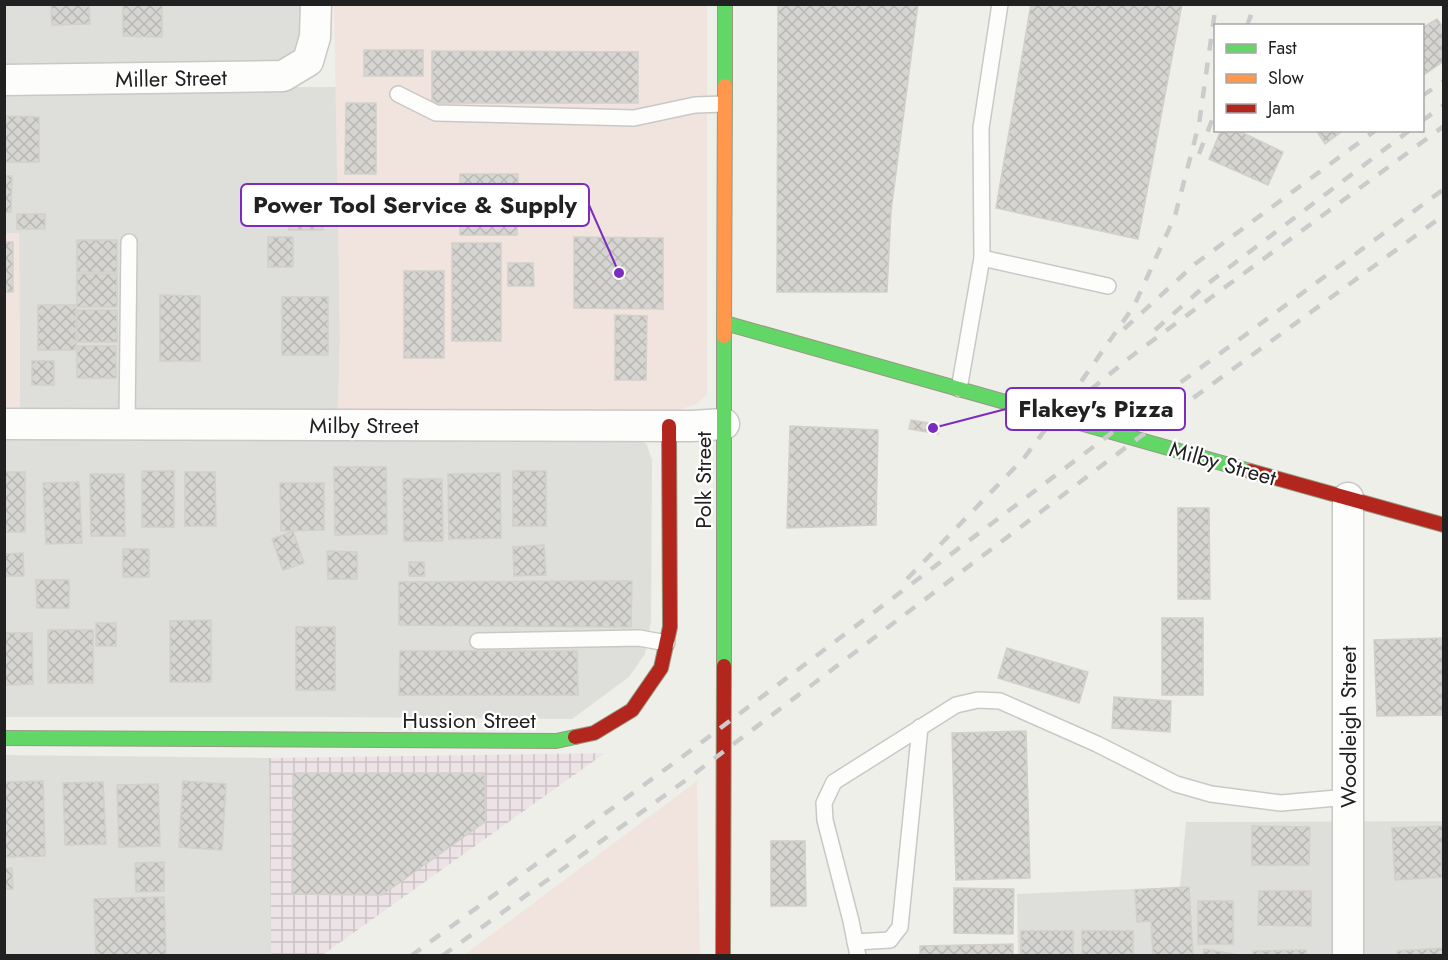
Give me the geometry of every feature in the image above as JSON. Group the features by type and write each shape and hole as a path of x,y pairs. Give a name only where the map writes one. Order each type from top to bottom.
{"street":[{"name":"Miller Street","path":"4,80 283,76 308,61 315,37 316,4"},
{"name":"Polk Street","path":"723,956 725,4"},
{"name":"Milby Street","path":"724,323 1443,525"},
{"name":"Milby Street","path":"4,424 669,426 724,424"},
{"name":"Hussion Street","path":"4,738 556,741 594,733 632,710 661,668 670,627 669,426"},
{"name":"Woodleigh Street","path":"1348,498 1348,956"}],"lane":[{"path":"959,388 982,258 981,128 1000,4"},
{"path":"398,94 436,112 634,118 695,105 724,104"},
{"path":"127,424 129,242"},
{"path":"982,258 1108,286"},
{"path":"478,641 639,638 667,643"},
{"path":"920,727 900,927 890,940 857,949 825,820 824,803 834,782 920,727 956,705 978,700 1000,701 1097,744 1176,784 1211,794 1281,803 1348,797"}],"shaded area":[{"path":"5,5 304,5 301,47 275,66 5,67"},
{"path":"334,5 707,5 707,394 697,404 675,411 338,411 340,339"},
{"path":"5,87 337,87 340,339 338,411 20,410 19,233 5,233"},
{"path":"5,233 19,233 20,410 5,409"},
{"path":"4,435 636,436 647,445 652,460 651,621 645,654 629,677 572,719 5,717"},
{"path":"605,753 321,956 271,955 269,758"},
{"path":"5,755 269,758 271,955 5,956"},
{"path":"697,781 700,955 464,955"},
{"path":"1443,821 1443,955 1018,955 1017,894 1180,887 1186,822"}],"building":[{"path":"51,4 89,4 90,24 52,25"},
{"path":"123,4 162,4 162,37 123,36"},
{"path":"778,4 918,4 891,211 887,292 777,292"},
{"path":"1031,4 1182,4 1138,239 996,208"},
{"path":"1437,19 1444,29 1444,61 1424,75 1424,27"},
{"path":"364,50 423,50 423,76 364,76"},
{"path":"432,51 638,52 638,103 432,103"},
{"path":"346,103 376,103 376,174 345,174"},
{"path":"5,116 39,117 39,162 5,162"},
{"path":"1220,132 1241,132 1283,152 1268,185 1209,159"},
{"path":"1317,132 1341,132 1325,144"},
{"path":"460,174 518,174 517,235 460,235"},
{"path":"4,176 12,176 11,212 4,212"},
{"path":"289,188 323,188 323,230 289,230"},
{"path":"17,214 45,214 45,229 17,229"},
{"path":"268,237 293,237 293,267 268,267"},
{"path":"574,237 663,238 663,309 574,308"},
{"path":"77,240 117,240 117,272 77,272"},
{"path":"4,242 13,242 13,292 4,292"},
{"path":"452,243 501,243 501,341 452,341"},
{"path":"508,263 533,263 534,286 508,286"},
{"path":"404,271 444,271 444,358 404,358"},
{"path":"77,274 117,274 117,307 77,307"},
{"path":"160,295 200,296 200,361 160,361"},
{"path":"282,297 328,297 328,355 282,355"},
{"path":"38,305 76,305 76,350 38,350"},
{"path":"77,310 117,310 117,342 77,342"},
{"path":"615,315 647,316 646,380 615,380"},
{"path":"77,346 116,346 116,378 77,378"},
{"path":"32,361 54,361 54,385 32,385"},
{"path":"911,420 940,425 938,434 909,429"},
{"path":"790,426 878,430 876,525 787,528"},
{"path":"334,467 386,467 387,534 335,535"},
{"path":"142,471 174,471 174,527 142,527"},
{"path":"513,471 546,471 546,526 513,526"},
{"path":"4,472 25,472 25,532 4,532"},
{"path":"185,472 215,472 216,526 185,526"},
{"path":"500,473 501,538 449,539 448,474"},
{"path":"90,474 124,474 125,536 91,536"},
{"path":"403,479 442,479 443,541 404,541"},
{"path":"79,482 82,543 46,544 43,483"},
{"path":"280,483 324,483 324,530 281,531"},
{"path":"1178,508 1209,508 1210,599 1178,599"},
{"path":"293,531 304,563 283,570 272,539"},
{"path":"544,545 546,575 514,576 513,547"},
{"path":"123,549 149,549 149,577 123,577"},
{"path":"327,551 357,552 357,579 328,579"},
{"path":"23,553 24,576 4,576 4,554"},
{"path":"409,562 424,562 425,576 409,576"},
{"path":"36,580 69,580 69,608 37,608"},
{"path":"632,581 631,627 399,625 399,582"},
{"path":"1162,618 1203,618 1203,695 1162,695"},
{"path":"211,620 211,682 170,682 170,621"},
{"path":"96,623 116,623 116,646 96,646"},
{"path":"296,627 335,627 335,690 296,690"},
{"path":"48,630 93,630 93,683 48,683"},
{"path":"4,633 32,633 33,684 4,685"},
{"path":"1444,638 1444,715 1377,716 1374,640"},
{"path":"1007,648 1088,672 1079,703 998,678"},
{"path":"400,651 577,651 578,695 399,695"},
{"path":"1114,697 1171,701 1170,732 1112,728"},
{"path":"1026,731 1030,878 956,880 952,733"},
{"path":"293,773 484,773 486,821 382,895 292,894"},
{"path":"43,781 45,856 4,857 4,782"},
{"path":"183,781 226,784 222,850 179,847"},
{"path":"103,782 106,844 65,845 63,783"},
{"path":"158,784 160,846 119,847 117,785"},
{"path":"1252,826 1310,827 1309,865 1252,865"},
{"path":"1444,826 1444,850 1441,851 1442,877 1395,880 1392,828"},
{"path":"771,841 805,841 806,906 771,906"},
{"path":"164,862 164,891 136,892 135,863"},
{"path":"12,868 13,889 4,889 4,869"},
{"path":"1189,887 1193,956 1153,956 1151,921 1137,922 1135,890"},
{"path":"954,888 1014,889 1013,934 954,933"},
{"path":"1259,891 1311,891 1311,926 1258,925"},
{"path":"164,897 166,956 96,956 94,899"},
{"path":"1198,901 1233,901 1233,944 1198,944"},
{"path":"1021,931 1073,931 1073,956 1021,956"},
{"path":"1082,931 1133,931 1133,956 1082,956"},
{"path":"1013,944 1013,956 920,956 920,946"},
{"path":"1444,948 1444,956 1398,956 1397,951"},
{"path":"1204,949 1239,955 1203,956"},
{"path":"1306,950 1306,956 1253,956 1253,951"}],"railway":[{"path":"907,579 1024,458 1134,306 1175,216 1199,124 1216,4"},
{"path":"1248,24 1255,4"},
{"path":"1424,95 1444,81"},
{"path":"1424,120 1444,105"},
{"path":"1199,154 1214,115"},
{"path":"1072,405 1133,355 1444,126"},
{"path":"1124,329 1195,264 1373,132"},
{"path":"1155,330 1206,285 1407,132"},
{"path":"411,956 686,754 1113,432 1444,189"},
{"path":"442,956 686,780 1137,439 1444,215"}],"traffic: fast":[{"path":"725,4 725,86"},
{"path":"725,323 1250,471"},
{"path":"724,336 724,666"},
{"path":"4,738 556,741 575,737"}],"traffic: slow":[{"path":"724,336 725,86"}],"traffic: jam":[{"path":"575,737 594,733 632,710 661,668 670,627 669,426"},
{"path":"1250,471 1444,525"},
{"path":"723,956 724,666"}],"place":[{"name":"Power Tool Service & Supply","path":"619,273"},
{"name":"Flakey's Pizza","path":"933,428"}]}
